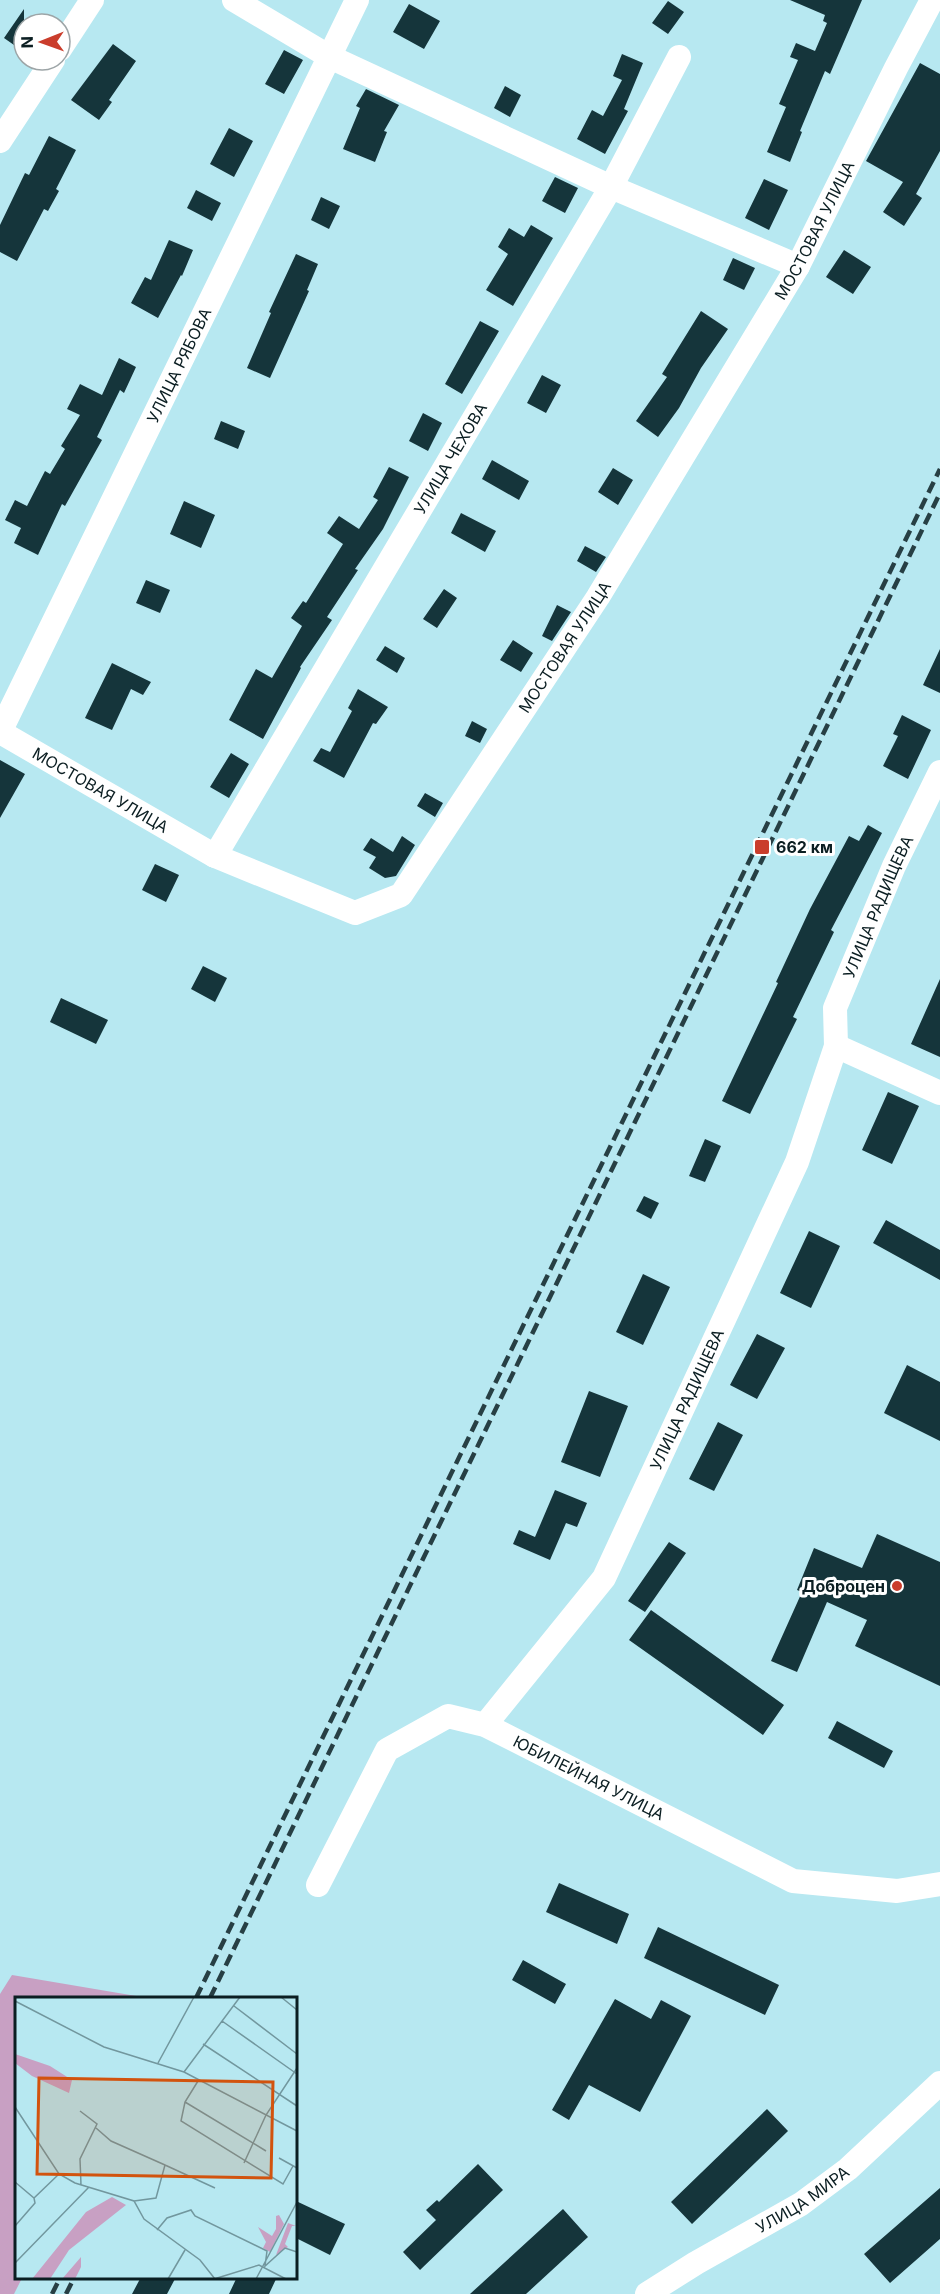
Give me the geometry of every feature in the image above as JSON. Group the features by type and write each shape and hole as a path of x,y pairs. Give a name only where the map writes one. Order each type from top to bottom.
{"street":[{"path":"72,31 92,0"},
{"path":"234,0 330,57 610,187 798,266"},
{"name":"УЛИЦА РЯБОВА","path":"0,732 357,0"},
{"name":"МОСТОВАЯ УЛИЦА","path":"0,732 215,856 355,913 401,895 598,597 798,266 932,0"},
{"name":"УЛИЦА ЧЕХОВА","path":"215,856 610,187 679,57"},
{"path":"0,141 45,72"},
{"name":"УЛИЦА РАДИЩЕВА","path":"485,1725 604,1578 797,1162 836,1046 835,1008 894,866 940,772"},
{"path":"836,1046 940,1094"},
{"name":"ЮБИЛЕЙНАЯ УЛИЦА","path":"318,1885 387,1750 448,1716 485,1725 793,1881 897,1891 940,1884"},
{"name":"УЛИЦА МИРА","path":"647,2294 696,2263 801,2204 848,2169 940,2083"}],"shaded area":[{"path":"12,1975 142,1997 15,1997 15,2279 22,2279 14,2294 0,2294 0,1994"}],"building":[{"path":"790,0 862,0 830,74 825,71 790,162 767,152 786,107 779,104 798,60 790,57 796,43 815,51 827,23 823,21 825,15"},
{"path":"668,1 684,12 668,34 652,23"},
{"path":"409,4 440,21 424,49 393,32"},
{"path":"12,26 12,44 4,38"},
{"path":"113,44 136,61 109,100 112,102 99,120 71,100"},
{"path":"284,50 303,60 284,94 265,84"},
{"path":"622,54 643,63 624,109 628,111 605,154 577,139 592,110 603,116 622,80 613,76"},
{"path":"920,63 940,74 940,151 916,194 922,198 904,226 883,212 903,182 866,161"},
{"path":"505,86 521,95 510,117 494,108"},
{"path":"366,89 399,105 384,131 387,132 375,162 343,149 360,108 356,106"},
{"path":"229,128 253,141 234,177 210,164"},
{"path":"49,136 76,150 56,189 59,191 48,211 44,209 17,261 0,252 0,225 25,173 29,175"},
{"path":"555,177 578,188 565,213 542,201"},
{"path":"764,179 788,190 769,230 745,218"},
{"path":"196,190 221,203 212,221 187,208"},
{"path":"321,197 340,206 329,229 311,220"},
{"path":"531,225 553,238 513,306 486,290 508,254 498,247 509,228 524,237"},
{"path":"169,240 193,250 182,276 158,318 131,303 145,277 151,280"},
{"path":"844,250 871,267 853,294 826,277"},
{"path":"296,254 318,264 307,290 309,291 270,378 247,368 271,313 269,312"},
{"path":"733,258 755,268 744,290 723,280"},
{"path":"701,311 728,329 701,368 679,408 658,437 636,421 667,377 662,374"},
{"path":"480,321 499,331 462,394 445,384"},
{"path":"119,358 136,367 124,393 120,390 97,437 102,440 65,506 62,504 38,555 14,543 21,528 5,520 15,500 27,506 45,471 50,474 65,449 61,446 80,415 67,409 80,384 102,395"},
{"path":"542,375 561,385 546,413 527,403"},
{"path":"423,413 442,423 428,451 409,441"},
{"path":"221,421 245,431 238,449 214,439"},
{"path":"492,460 529,481 519,500 482,479"},
{"path":"389,467 409,477 383,529 355,569 358,570 327,617 332,620 300,667 263,739 229,720 256,669 272,678 302,626 291,618 303,601 306,603 343,544 327,533 339,516 359,529 378,500 373,497"},
{"path":"613,468 633,480 618,505 598,492"},
{"path":"184,501 215,515 201,548 170,534"},
{"path":"461,513 496,531 485,552 451,533"},
{"path":"585,546 606,557 596,572 577,561"},
{"path":"146,580 170,590 160,613 136,603"},
{"path":"444,589 457,598 437,628 423,619"},
{"path":"557,605 571,612 552,641 542,636"},
{"path":"513,640 533,653 521,672 500,660"},
{"path":"385,646 405,658 397,673 376,660"},
{"path":"940,649 940,693 923,685"},
{"path":"112,663 151,682 143,695 131,689 112,730 85,718"},
{"path":"358,689 388,707 376,724 373,723 344,778 313,761 321,748 330,752 352,711 348,708"},
{"path":"902,715 931,730 908,779 883,766 898,736 893,734"},
{"path":"472,721 487,729 480,743 465,736"},
{"path":"231,753 249,764 229,798 210,787"},
{"path":"0,760 25,774 0,818"},
{"path":"425,793 443,803 435,817 417,806"},
{"path":"868,825 882,833 831,930 834,932 793,1017 797,1019 750,1114 722,1101 810,909 849,836 859,841"},
{"path":"402,836 415,845 396,876 385,878 369,868 376,857 363,850 371,838 393,852"},
{"path":"155,864 179,875 166,902 142,890"},
{"path":"203,966 227,978 215,1002 191,989"},
{"path":"940,979 940,1057 911,1044"},
{"path":"61,998 108,1020 96,1044 50,1022"},
{"path":"888,1092 919,1106 892,1164 862,1150"},
{"path":"705,1139 721,1146 705,1182 689,1176"},
{"path":"644,1196 659,1203 651,1219 636,1211"},
{"path":"886,1220 940,1250 940,1280 873,1243"},
{"path":"809,1231 840,1246 811,1308 780,1293"},
{"path":"643,1274 670,1287 643,1345 616,1332"},
{"path":"757,1334 785,1348 757,1399 730,1385"},
{"path":"907,1365 940,1382 940,1441 884,1413"},
{"path":"589,1391 628,1406 600,1477 561,1462"},
{"path":"718,1422 743,1435 714,1491 689,1479"},
{"path":"555,1490 587,1503 577,1527 566,1523 550,1560 513,1544 519,1530 535,1537"},
{"path":"877,1534 940,1562 940,1686 855,1646 867,1620 827,1602 797,1672 771,1661 802,1592 797,1590 814,1548 862,1568"},
{"path":"669,1542 686,1553 645,1612 628,1601"},
{"path":"651,1610 784,1705 763,1735 629,1640"},
{"path":"837,1721 893,1751 884,1768 828,1738"},
{"path":"559,1883 629,1914 617,1944 546,1912"},
{"path":"658,1927 779,1985 765,2015 644,1958"},
{"path":"523,1960 566,1984 555,2004 512,1980"},
{"path":"615,1999 651,2019 661,2000 691,2016 640,2112 589,2085 569,2120 552,2110"},
{"path":"767,2109 788,2131 692,2224 671,2202"},
{"path":"478,2164 503,2190 420,2270 403,2252 436,2220 426,2210 437,2200 439,2202"},
{"path":"940,2188 940,2239 890,2283 864,2254"},
{"path":"297,2201 345,2224 330,2255 297,2238"},
{"path":"563,2209 588,2237 526,2294 470,2294"},
{"path":"140,2279 175,2279 167,2294 132,2294"},
{"path":"236,2279 276,2279 269,2294 229,2294"}],"railway":[{"path":"196,1997 940,469"},
{"path":"210,1997 940,493"},
{"path":"52,2294 60,2279"},
{"path":"66,2294 74,2279"}],"place":[{"name":"662 км","path":"762,847"},
{"name":"Доброцен","path":"897,1586"}]}
